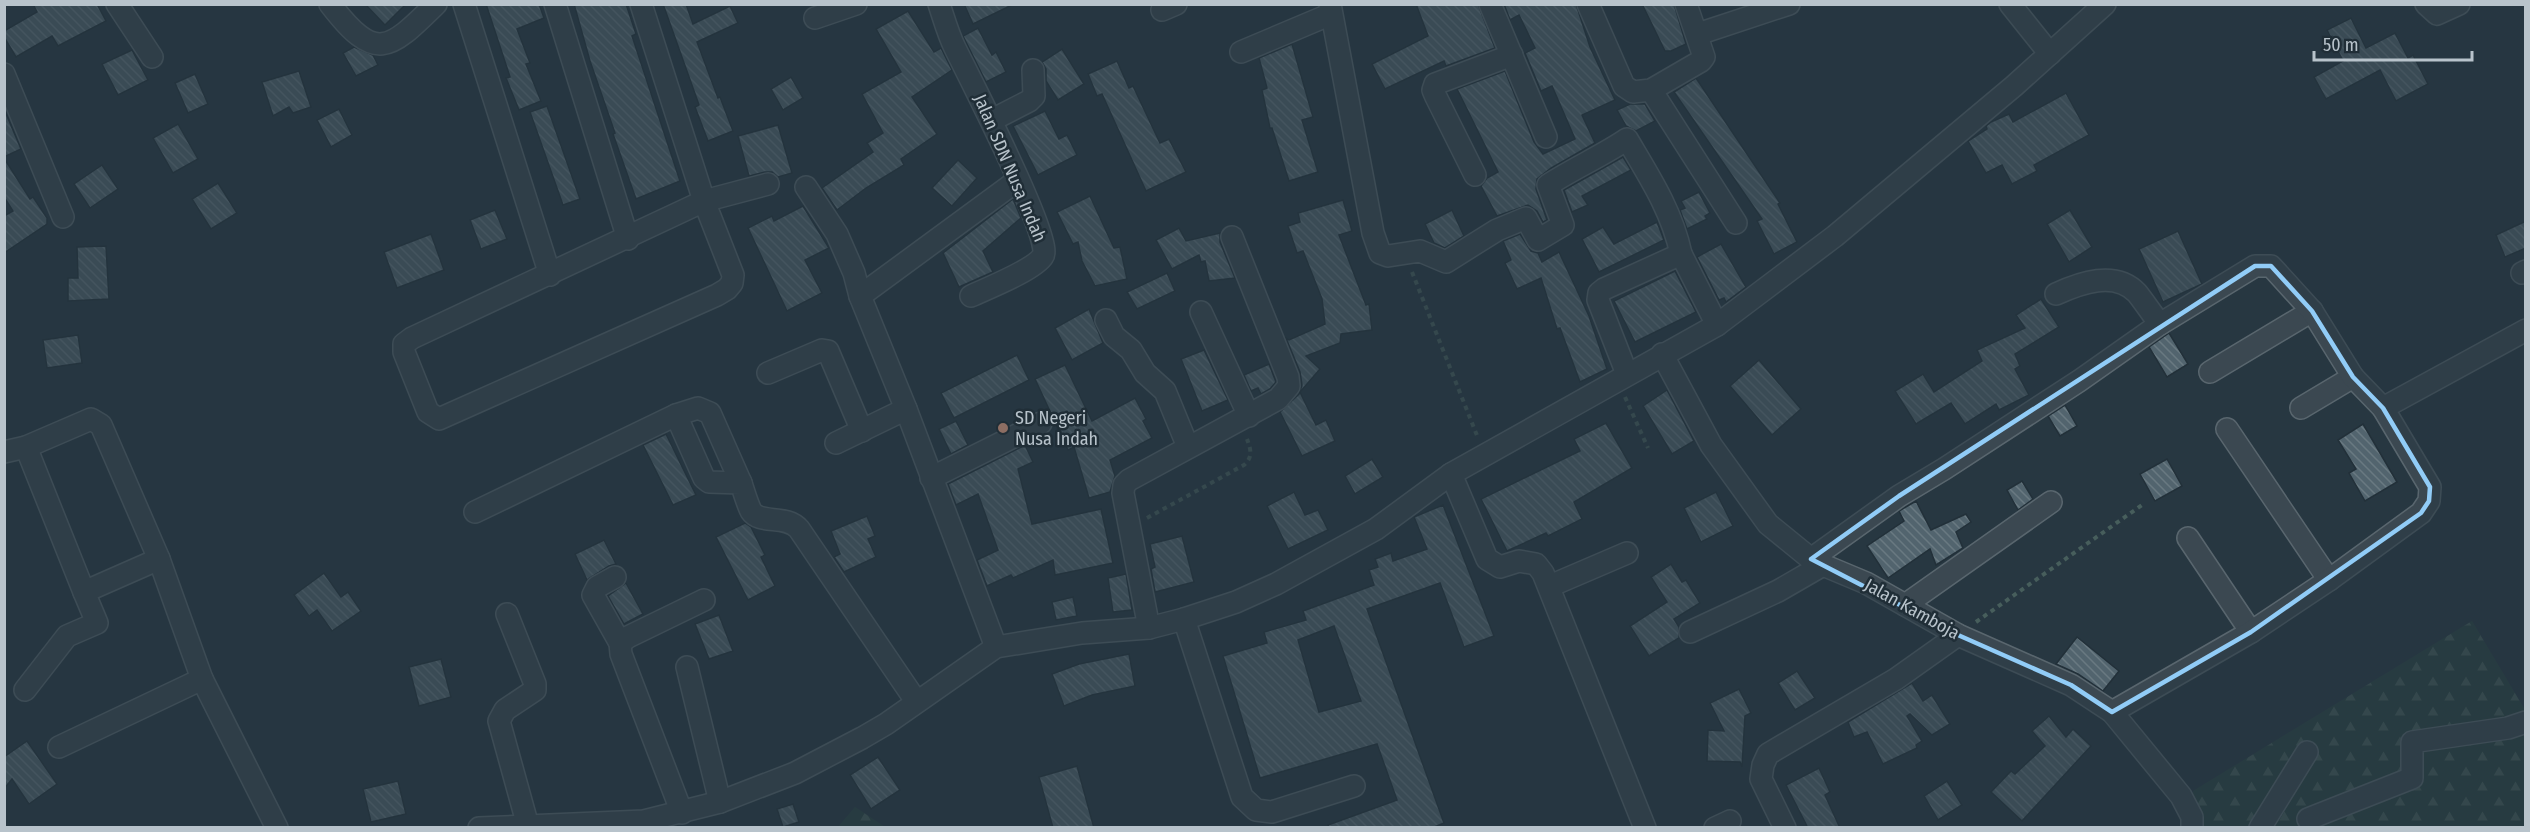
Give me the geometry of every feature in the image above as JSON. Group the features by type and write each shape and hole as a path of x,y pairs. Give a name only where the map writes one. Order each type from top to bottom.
{"street":[{"path":"117,4 152,57"},
{"path":"330,4 357,34 374,44 388,44 396,40 436,4"},
{"path":"464,4 550,275"},
{"path":"555,4 628,239"},
{"path":"641,4 704,201 733,275 727,289 439,419 428,412 404,352 404,344 412,338 628,239 704,201 768,184"},
{"path":"815,18 856,4"},
{"name":"Jalan SDN Nusa Indah","path":"939,4 954,45 992,120 1044,243 1045,254 1031,266 971,296"},
{"path":"1490,4 1546,137"},
{"path":"1588,4 1624,86 1633,92 1651,90 1701,61 1703,51 1686,4"},
{"path":"1698,34 1789,4"},
{"path":"2010,4 2050,54"},
{"path":"479,828 644,821 720,802 795,773 862,738 886,724 996,647 1082,633 1149,628 1184,619 1236,602 1320,560 1376,529 1451,474 1662,354 1717,326 1835,237 2050,54 2104,4"},
{"path":"2426,4 2437,14 2459,4"},
{"path":"1241,52 1330,9 1377,245 1380,254 1388,256 1420,251 1446,262 1497,230 1526,218 1538,240 1563,225 1548,185 1564,174 1602,156 1627,139 1667,209 1676,229 1681,254 1717,326"},
{"path":"1475,174 1433,90 1435,84 1512,55"},
{"path":"992,120 1029,101 1034,96 1033,70"},
{"path":"4,74 63,217"},
{"path":"1651,90 1736,223"},
{"path":"860,296 1018,180"},
{"path":"806,187 837,234 854,273 860,296 906,409 996,647"},
{"path":"1149,628 1123,493 1124,485 1188,447 1278,399 1289,386 1288,377 1233,237"},
{"path":"1622,377 1598,300 1599,293 1681,254"},
{"path":"1690,632 1778,591 1899,496 2079,381 2160,324 2255,266 2271,266 2312,310 2353,377 2383,408 2430,488 2429,501 2421,513 2329,580 2251,632 2112,712"},
{"path":"2056,294 2081,283 2101,280 2124,284 2136,292 2160,324"},
{"path":"2210,372 2312,310"},
{"path":"1201,312 1245,418"},
{"path":"1106,320 1114,336 1131,350 1138,365 1165,391 1188,447"},
{"path":"2383,408 2526,330"},
{"path":"768,373 822,350 828,351 862,430"},
{"name":"Jalan Kamboja","path":"1662,354 1712,444 1750,502 1768,524 1817,562 1866,583 1958,635 2071,685 2112,712 2181,796 2192,816 2192,828"},
{"path":"2301,408 2353,377"},
{"path":"475,512 676,415 698,408 710,413 752,512 756,517 788,520 799,529 915,702"},
{"path":"836,443 906,409"},
{"path":"676,415 704,478 714,484 741,483"},
{"path":"4,452 26,447 91,419 102,425 159,559 202,680 277,828"},
{"path":"931,478 1041,423"},
{"path":"2227,429 2329,580"},
{"path":"24,690 67,636 97,622 26,447"},
{"path":"1451,474 1487,559 1500,567 1519,561 1536,564 1550,586 1645,828"},
{"path":"1905,605 2051,502"},
{"path":"2188,538 2251,632"},
{"path":"1550,586 1627,553"},
{"path":"84,592 159,559"},
{"path":"615,577 597,587 593,595 620,643 621,654 681,813"},
{"path":"620,643 704,600"},
{"path":"507,614 535,684 535,690 505,710 499,721 528,826"},
{"path":"1184,619 1242,797 1256,810 1275,820 1354,786"},
{"path":"1785,828 1761,779 1763,765 1768,754 1886,686 1958,635"},
{"path":"687,667 720,802"},
{"path":"59,747 202,680"},
{"path":"2308,819 2412,778 2412,742 2508,728 2526,722"},
{"path":"2260,828 2307,752"}],"path":[{"path":"1404,253 1485,455"},
{"path":"1622,377 1648,448"},
{"path":"1131,527 1249,461 1251,453 1245,418"},
{"path":"1958,635 2142,505"}],"highlighted area":[{"path":"2255,266 2271,266 2283,277 2312,311 2353,377 2383,408 2430,487 2429,501 2421,513 2251,632 2112,712 2071,685 1958,635 1811,559 1899,496"}],"green space":[{"path":"2472,621 2525,710 2525,827 2194,827 2193,791"},
{"path":"855,807 885,827 838,827"}],"building":[{"path":"33,4 97,4 106,21 58,46 52,36 16,57 4,37 4,31 37,12"},
{"path":"365,4 406,4 385,25"},
{"path":"486,4 539,4 544,18 517,29 530,63 526,64 541,101 519,110 506,78 510,77"},
{"path":"574,4 626,4 636,34 632,36 680,181 636,199 613,134 615,133 590,61"},
{"path":"663,4 686,4 693,24 730,6 738,23 697,42 733,131 708,141 695,107 699,105"},
{"path":"964,4 1014,4 973,24"},
{"path":"1416,4 1478,4 1495,48 1446,66 1444,61 1385,89 1372,64 1428,36"},
{"path":"1504,4 1576,4 1590,47 1615,100 1582,115 1595,143 1551,168 1537,179 1536,189 1547,220 1543,222 1537,211 1528,205 1497,216 1481,186 1487,178 1498,172 1457,89 1505,71 1534,142 1543,154 1575,139 1552,86 1541,91 1525,53 1535,48 1519,15 1510,20"},
{"path":"1642,4 1674,4 1686,44 1671,51 1665,51"},
{"path":"908,11 934,52 941,48 952,70 912,97 937,134 901,159 904,165 866,188 837,210 822,188 873,152 867,143 883,133 862,94 901,72 876,29"},
{"path":"2351,18 2366,48 2395,33 2408,58 2413,55 2428,84 2396,101 2380,70 2326,99 2314,77 2343,61 2327,30"},
{"path":"978,28 992,55 996,52 1006,72 986,82 963,36"},
{"path":"1292,44 1313,117 1302,120 1318,172 1289,181 1272,128 1270,128 1262,90 1267,88 1259,58"},
{"path":"354,47 373,55 378,65 356,76 343,53"},
{"path":"1062,49 1084,84 1058,100 1046,81 1046,69 1042,62"},
{"path":"132,50 148,80 118,95 102,64"},
{"path":"1117,61 1129,88 1133,86 1160,143 1169,139 1186,172 1146,191 1102,94 1097,96 1088,74"},
{"path":"299,71 311,107 293,113 289,107 273,116 262,82"},
{"path":"195,74 208,104 188,113 175,83"},
{"path":"791,77 803,98 783,110 771,89"},
{"path":"1696,78 1780,203 1778,204 1797,242 1774,254 1757,221 1762,219 1674,92"},
{"path":"2066,93 2089,135 2034,165 2037,171 2012,184 2002,165 1986,173 1968,141 1987,129 1986,126 1991,122 2009,114 2013,122"},
{"path":"1630,104 1645,104 1655,121 1636,131 1626,126 1617,110"},
{"path":"547,106 580,199 563,205 530,112"},
{"path":"4,109 21,149 4,157"},
{"path":"339,109 352,135 331,147 317,120"},
{"path":"1045,111 1059,139 1067,135 1077,155 1038,175 1013,126"},
{"path":"178,124 198,159 173,173 153,138"},
{"path":"778,125 792,173 778,177 772,172 749,176 738,136"},
{"path":"1623,157 1631,170 1582,196 1588,205 1572,212 1564,190"},
{"path":"4,158 30,199 33,197 47,218 47,224 4,253 4,216 13,211 4,197"},
{"path":"958,160 977,178 952,206 932,188"},
{"path":"102,165 118,189 90,208 74,184"},
{"path":"218,183 237,213 211,229 192,199"},
{"path":"1699,192 1710,213 1705,216 1707,219 1687,229 1680,210 1685,208 1681,201"},
{"path":"1090,196 1114,248 1120,247 1127,279 1095,286 1082,261 1078,242 1073,244 1057,212"},
{"path":"1013,199 1021,218 983,251 993,272 959,287 943,253"},
{"path":"1343,200 1352,231 1339,235 1366,305 1369,304 1372,330 1341,334 1340,343 1306,356 1320,369 1300,392 1316,425 1326,420 1335,441 1302,456 1280,412 1299,394 1302,385 1300,372 1286,338 1289,340 1325,324 1322,299 1303,251 1297,253 1288,226 1300,222 1298,213"},
{"path":"803,206 829,248 805,260 822,293 787,311 748,228 772,216 774,221"},
{"path":"495,210 507,239 481,249 470,220"},
{"path":"1452,210 1464,236 1445,248 1434,243 1425,224"},
{"path":"2070,210 2092,247 2069,262 2047,224"},
{"path":"2526,221 2526,248 2505,257 2496,235"},
{"path":"1657,222 1664,240 1599,272 1582,239 1603,227 1614,244"},
{"path":"1179,228 1186,241 1220,233 1220,242 1235,278 1209,281 1205,261 1201,262 1199,255 1172,269 1156,240"},
{"path":"2178,231 2202,284 2163,302 2139,249"},
{"path":"431,234 444,270 397,288 384,252"},
{"path":"1520,234 1531,251 1538,253 1542,262 1559,252 1589,316 1607,369 1580,382 1560,328 1557,329 1541,278 1517,289 1505,263 1511,260 1503,241"},
{"path":"1721,244 1746,287 1726,302 1724,298 1719,300 1697,257"},
{"path":"106,246 109,299 68,301 68,278 78,278 77,247"},
{"path":"1675,271 1696,312 1635,342 1614,301"},
{"path":"1167,273 1175,291 1137,309 1127,292"},
{"path":"2041,299 2059,327 2015,354 2020,366 2015,369 2029,395 1999,410 1996,404 1965,424 1951,403 1916,424 1895,391 1923,374 1934,392 1982,361 1977,350 2025,328 2016,315"},
{"path":"1089,309 1103,343 1072,360 1055,328"},
{"path":"2169,333 2188,364 2167,377 2149,347"},
{"path":"78,335 82,363 47,368 43,340"},
{"path":"1204,350 1228,400 1202,411 1181,359"},
{"path":"1017,355 1029,380 954,418 941,393"},
{"path":"1759,360 1801,409 1772,435 1730,386"},
{"path":"1269,364 1276,382 1261,394 1258,388 1251,391 1244,375"},
{"path":"1065,365 1092,421 1135,398 1146,419 1143,421 1152,438 1110,460 1115,476 1110,492 1089,498 1074,447 1068,450 1035,379"},
{"path":"1667,390 1694,441 1672,454 1643,406"},
{"path":"2065,405 2077,426 2060,436 2048,416"},
{"path":"956,421 968,445 951,454 939,429"},
{"path":"1606,423 1632,468 1574,502 1582,519 1548,536 1546,533 1507,551 1481,499 1580,451 1574,439"},
{"path":"2363,424 2397,482 2365,501 2349,473 2356,469 2338,440"},
{"path":"666,434 696,495 673,505 643,445"},
{"path":"1025,445 1033,462 1018,469 1032,524 1101,509 1113,563 1055,575 1053,560 1013,578 1011,575 987,586 977,560 998,550 978,494 956,505 948,484"},
{"path":"1372,459 1383,477 1355,494 1345,476"},
{"path":"2167,459 2182,486 2155,501 2140,474"},
{"path":"2022,481 2033,499 2018,510 2007,490"},
{"path":"1294,492 1305,515 1318,510 1328,530 1288,549 1267,506"},
{"path":"1716,492 1733,526 1701,542 1684,508"},
{"path":"1916,501 1931,530 1966,514 1971,522 1956,532 1963,548 1936,565 1930,549 1888,578 1867,546 1904,521 1899,511"},
{"path":"1443,505 1494,636 1464,647 1440,583 1367,609 1444,823 1432,828 1329,828 1328,825 1397,800 1377,744 1260,778 1223,656 1267,643 1264,632 1306,620 1303,611 1374,585 1369,570 1378,567 1375,559 1391,553 1393,561 1427,549 1414,517","holes":["1334,626 1361,701 1319,712 1298,640"]},
{"path":"867,516 875,536 868,539 876,557 844,572 834,557 840,554 831,531"},
{"path":"745,523 751,527 765,555 761,557 775,586 748,600 716,537"},
{"path":"1182,536 1194,582 1155,592 1151,569 1155,567 1150,544"},
{"path":"604,540 616,564 587,580 575,554"},
{"path":"1671,564 1682,582 1686,580 1700,603 1674,619 1679,627 1679,638 1649,656 1630,626 1667,602 1651,577"},
{"path":"324,573 341,597 348,592 361,611 332,631 317,610 309,616 294,595"},
{"path":"1126,574 1132,610 1113,612 1108,578"},
{"path":"626,583 643,614 624,624 608,596"},
{"path":"1073,597 1077,616 1056,620 1052,602"},
{"path":"719,615 733,651 709,659 695,624"},
{"path":"2077,637 2119,671 2103,691 2078,674 2056,664"},
{"path":"1129,654 1135,686 1092,695 1064,706 1052,674 1079,664"},
{"path":"441,659 451,697 419,706 409,667"},
{"path":"1797,671 1815,698 1795,710 1778,683"},
{"path":"1912,683 1923,701 1932,695 1950,724 1932,735 1910,714 1907,716 1922,741 1916,745 1917,748 1883,764 1867,732 1854,737 1848,722"},
{"path":"1739,689 1751,713 1745,716 1742,767 1740,762 1707,761 1708,730 1724,731 1710,703"},
{"path":"2049,716 2066,737 2073,729 2091,746 2022,821 1991,792 2011,771 2015,774 2045,746 2032,731"},
{"path":"27,741 57,784 29,804 12,779 4,789 4,757"},
{"path":"878,757 900,790 871,809 850,775"},
{"path":"1077,766 1094,828 1053,828 1039,777"},
{"path":"1819,768 1830,792 1825,795 1840,828 1808,828 1786,785"},
{"path":"398,781 406,814 371,822 363,789"},
{"path":"1947,781 1962,805 1938,820 1924,796"},
{"path":"793,804 799,822 783,827 777,809"}],"place":[{"name":"SD Negeri Nusa Indah","path":"1003,428"}]}
